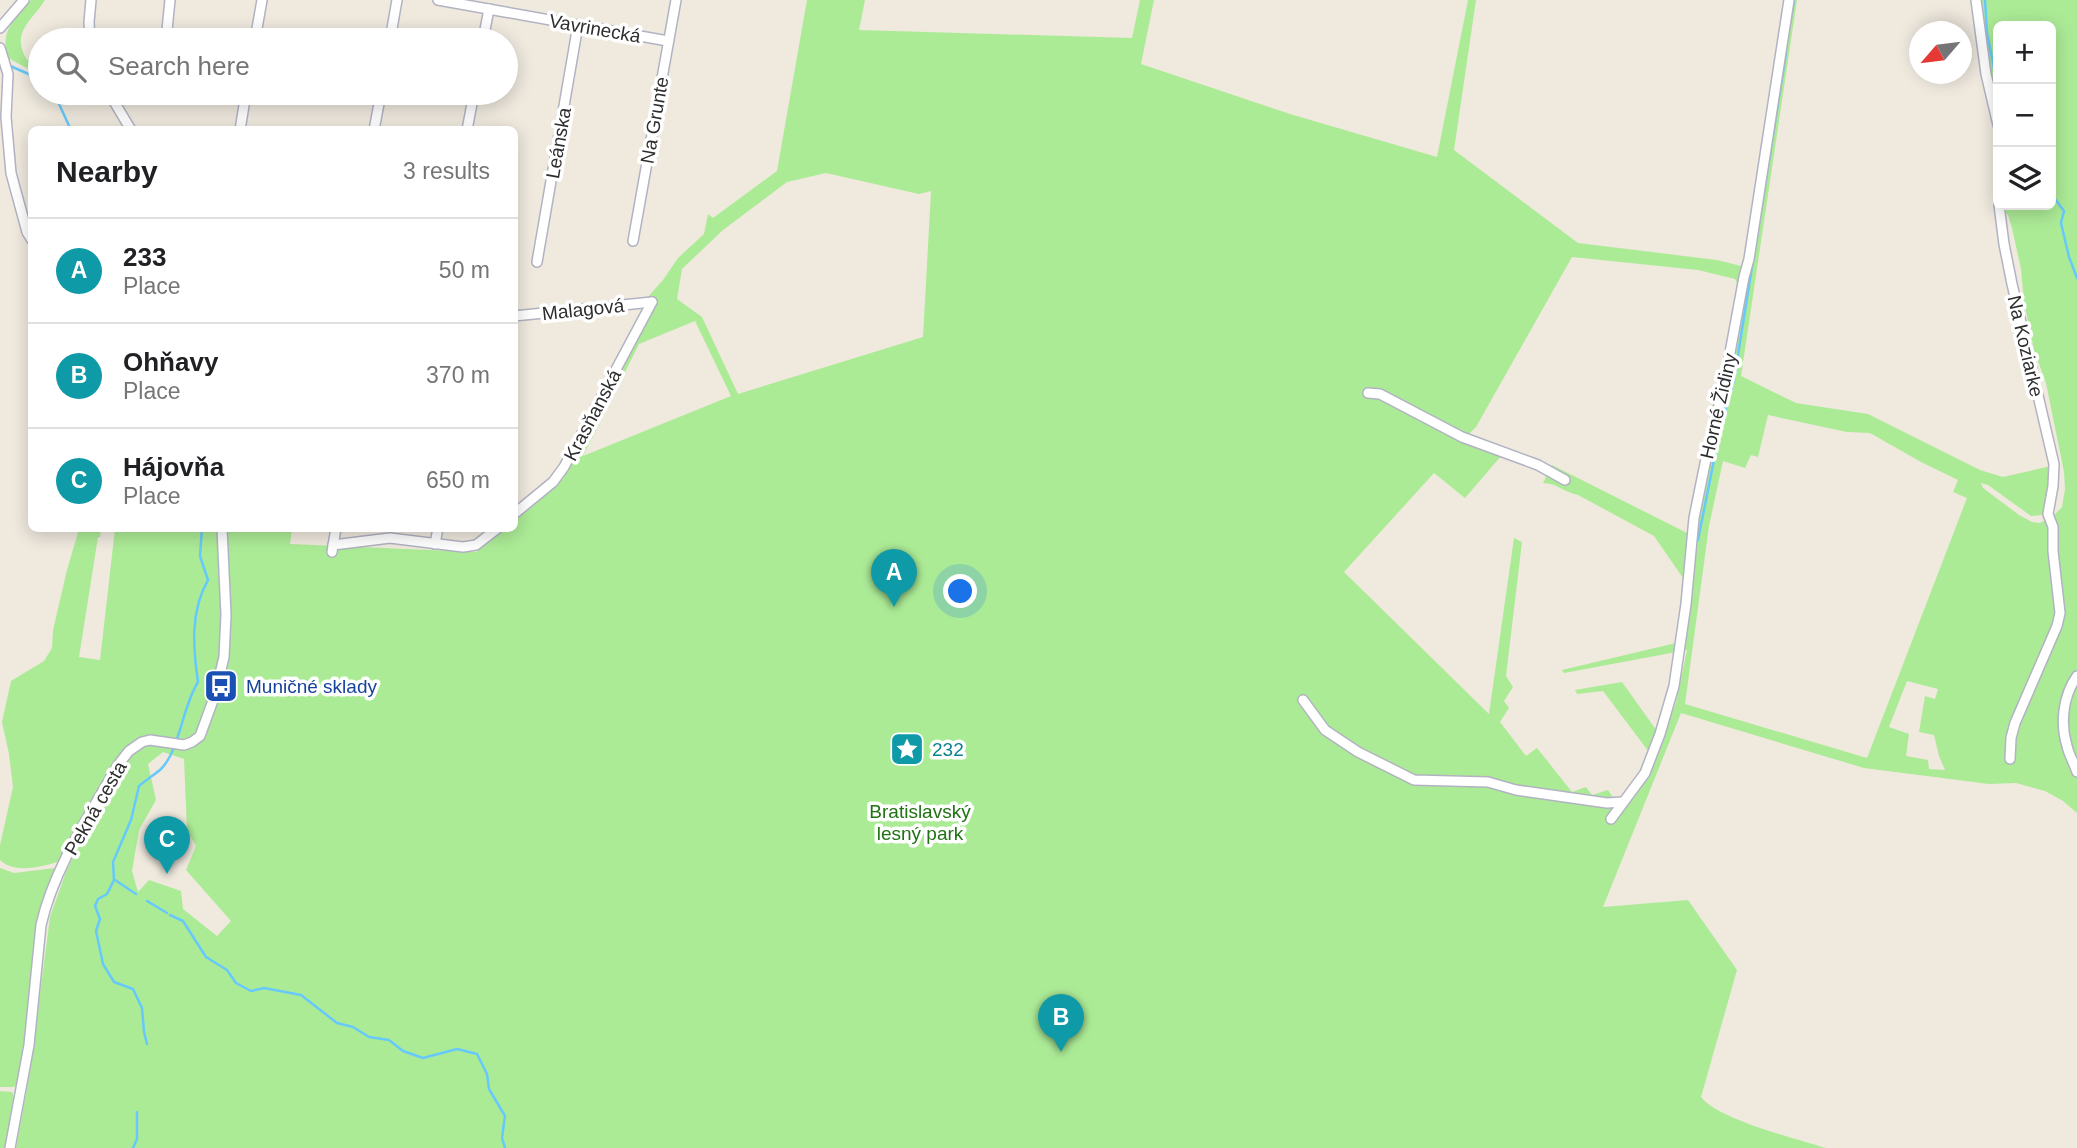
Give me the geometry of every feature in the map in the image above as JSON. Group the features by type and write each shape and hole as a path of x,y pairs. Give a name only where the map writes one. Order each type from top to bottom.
{"street":[{"path":"0,28 24,0"},
{"path":"89,28 90,0"},
{"path":"167,28 170,0"},
{"path":"257,28 262,0"},
{"path":"392,28 397,0"},
{"name":"Vavrinecká","path":"438,0 668,41"},
{"name":"Na Grunte","path":"633,241 676,0"},
{"name":"Horné Židiny","path":"1611,819 1646,773 1676,676 1693,526 1749,259 1789,0"},
{"path":"1976,0 1993,104"},
{"path":"485,28 489,9"},
{"name":"Leánska","path":"537,262 578,25"},
{"path":"1,50 8,72 6,117 11,173 28,234"},
{"path":"116,105 129,126"},
{"path":"243,126 245,105"},
{"path":"375,126 379,105"},
{"path":"468,126 472,105"},
{"name":"Na Koziarke","path":"2000,210 2011,284 2054,464 2048,514 2053,527 2059,620 2015,723 2010,759"},
{"name":"Malagová","path":"518,316 652,302"},
{"name":"Krasňanská","path":"518,511 553,482 564,467 652,302"},
{"path":"1368,393 1380,394 1462,437 1538,465 1564,480"},
{"name":"Pekná cesta","path":"10,1148 29,1045 38,939 43,913 73,845 124,757 134,746 150,740 188,744 200,736 222,669 226,615 222,532"},
{"path":"335,532 332,548 390,538 453,547 471,546 493,532"},
{"path":"435,544 437,532"},
{"path":"2077,676 2065,700 2064,732 2066,745 2077,772"},
{"path":"1303,700 1325,730 1358,752 1414,780 1488,782 1516,790 1607,803 1623,802"}],"green space":[{"path":"31,0 45,0 22,34 22,50 28,59 28,69 8,58 6,48 7,33"},
{"name":"Bratislavský lesný park","path":"807,0 865,0 859,30 1132,38 1140,0 1154,0 1141,64 1290,114 1437,157 1468,0 1476,0 1454,150 1578,243 1717,260 1741,266 1748,243 1784,0 1797,0 1741,376 1796,403 1868,414 1980,470 2003,477 2051,466 2046,512 2041,515 2031,516 1988,485 1981,483 1983,488 2019,515 2040,523 2062,507 2064,472 2046,383 2034,350 2012,228 2008,215 2003,210 2056,210 2056,21 1993,21 1993,88 1980,0 2077,0 2077,813 2045,791 2016,783 1989,784 1864,768 1681,713 1603,907 1688,900 1737,970 1701,1097 1740,1121 1826,1148 16,1148 29,1078 50,917 66,872 88,827 129,759 138,750 164,737 140,738 129,744 114,763 60,861 21,868 0,860 0,845 13,787 2,722 11,681 44,661 52,648 53,630 78,532 101,532 79,657 100,660 115,532 292,532 290,544 476,552 501,532 518,532 518,518 564,478 563,475 657,299 647,298 678,258 704,234 708,214 713,218 777,171","holes":["826,173 919,194 931,191 923,337 738,394 702,317 677,299 682,269 723,230 787,182","1572,257 1698,270 1735,279 1737,283 1730,331 1687,533 1552,465 1543,483 1578,495 1654,536 1683,578 1676,643 1562,670 1564,673 1687,650 1676,703 1662,738 1622,682 1575,690 1577,694 1603,691 1649,752 1642,771 1620,799 1614,799 1608,790 1592,795 1586,787 1572,792 1537,748 1526,756 1500,722 1509,708 1504,701 1513,687 1506,676 1522,542 1514,538 1489,714 1344,572 1434,473 1465,498 1502,455 1464,439 1476,427","695,321 731,396 583,456 639,344","1768,415 1847,432 1870,433 1958,480 1953,492 1967,498 1867,758 1685,704 1709,526 1723,461 1745,468 1751,455 1758,457","1907,681 1938,689 1935,699 1925,696 1919,732 1934,735 1945,770 1929,769 1928,760 1906,756 1909,734 1889,727","163,752 184,759 187,830 196,846 186,870 231,921 217,936 183,909 181,891 149,880 138,892 132,871 139,830 156,800 148,764"]},
{"path":"0,868 14,873 56,870 37,924 31,998 18,1083 14,1087 0,1087"},
{"path":"0,1091 12,1092 15,1100 5,1148 0,1148"}],"waterway":[{"path":"1788,34 1794,0"},
{"path":"1985,0 1987,33 1997,84"},
{"path":"1698,540 1721,425 1734,380 1786,53"},
{"path":"8,65 28,74"},
{"path":"60,105 69,126"},
{"path":"2056,200 2064,211 2061,223 2077,278"},
{"path":"147,1044 142,1008 133,989 114,982 103,964 96,931 100,919 95,906 98,899 107,894 114,880 113,862 131,820 139,786 161,769 173,751 188,703 198,682 194,630 198,604 208,580 200,556 202,532"},
{"path":"115,880 136,894"},
{"path":"147,901 167,913"},
{"path":"170,915 183,921 206,957 227,970 236,983 251,991 264,988 301,995 337,1023 353,1027 369,1037 389,1040 403,1051 423,1058 457,1049 477,1054 487,1074 489,1089 505,1116 502,1138 505,1148"},
{"path":"133,1148 137,1139 137,1112"}],"place":[{"name":"233","path":"894,607"},
{"name":"Muničné sklady","path":"221,686"},
{"name":"232","path":"907,749"},
{"name":"Hájovňa","path":"167,874"},
{"name":"Ohňavy","path":"1061,1052"}]}
